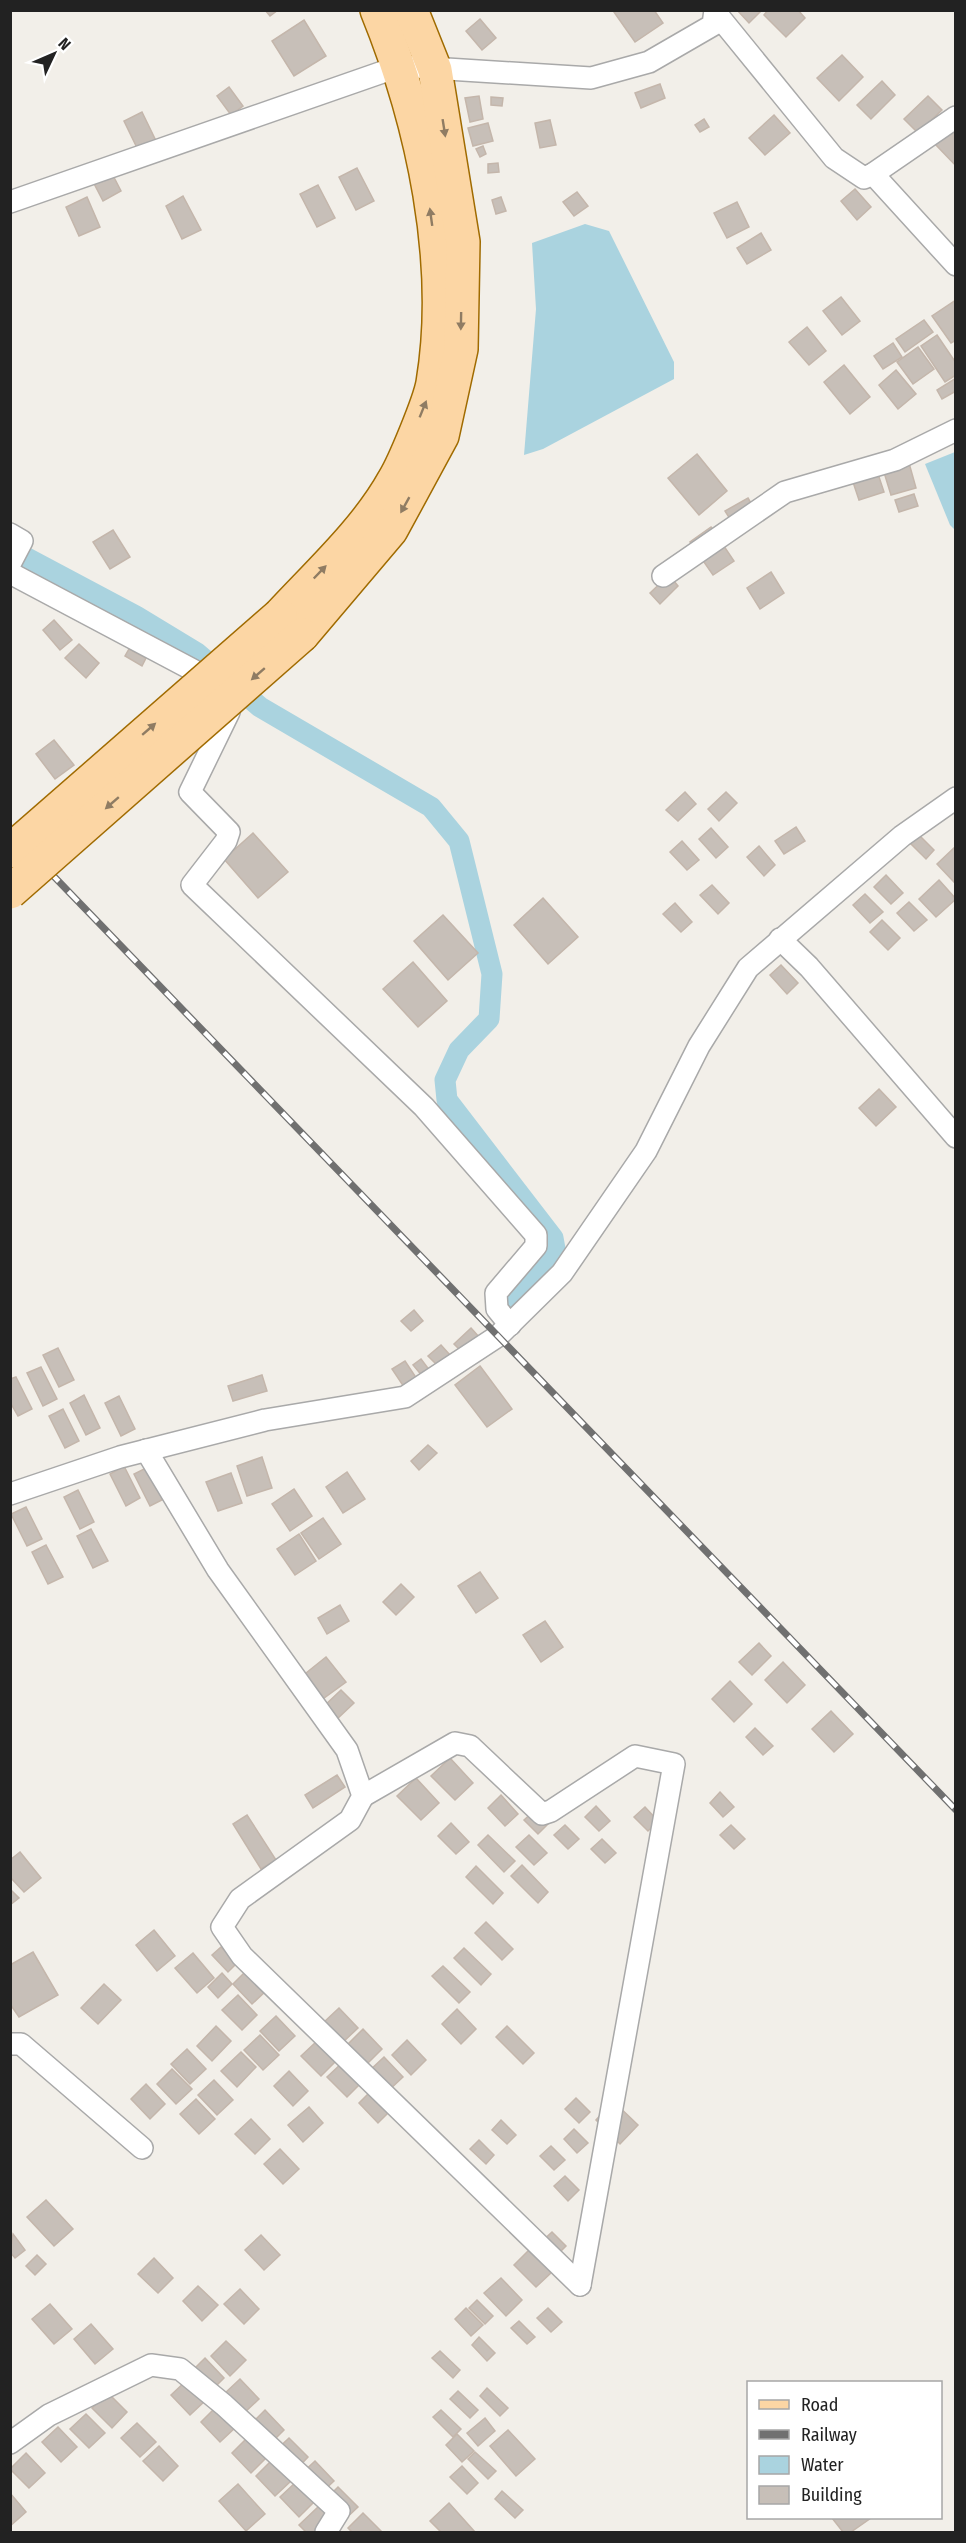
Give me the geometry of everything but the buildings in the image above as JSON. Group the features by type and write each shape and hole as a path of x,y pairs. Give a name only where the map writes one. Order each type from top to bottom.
{"main road":[{"path":"10,851 291,625 394,480 433,385 441,289 425,173 400,66 377,10"},
{"path":"10,892 391,530 442,436 461,349 463,242 435,70 411,10"}],"street":[{"path":"10,202 400,66 591,78 649,62 713,25 715,12"},
{"path":"715,12 834,158 864,178 956,117"},
{"path":"873,174 956,265"},
{"path":"663,576 785,492 895,460 956,430"},
{"path":"10,564 16,537"},
{"path":"10,573 193,670 229,712 190,792 229,832 226,841 192,885 424,1107 536,1235 536,1246 496,1293 496,1309 510,1325"},
{"path":"10,1494 146,1450 265,1420 405,1397 498,1336 562,1273 646,1151 699,1046 748,968 902,836 956,798"},
{"path":"780,939 809,967 956,1137"},
{"path":"146,1450 218,1570 347,1750 363,1796 350,1820 240,1899 222,1927 242,1956 580,2285 674,1764 635,1756 551,1811 542,1814 470,1746 455,1743 363,1796"},
{"path":"10,2044 21,2044 142,2148"},
{"path":"10,2443 49,2415 151,2365 180,2369 224,2405 339,2511 326,2532"}],"water":[{"path":"585,224 609,231 674,362 674,379 543,449 524,455 536,309 532,243"},
{"path":"955,452 955,530 950,525 925,464"}],"waterway":[{"path":"10,549 136,616 197,653 260,707 431,807 459,841 492,974 489,1019 459,1050 445,1080 447,1100 553,1238 555,1249 512,1303"}],"railway":[{"path":"10,831 956,1810"}]}
